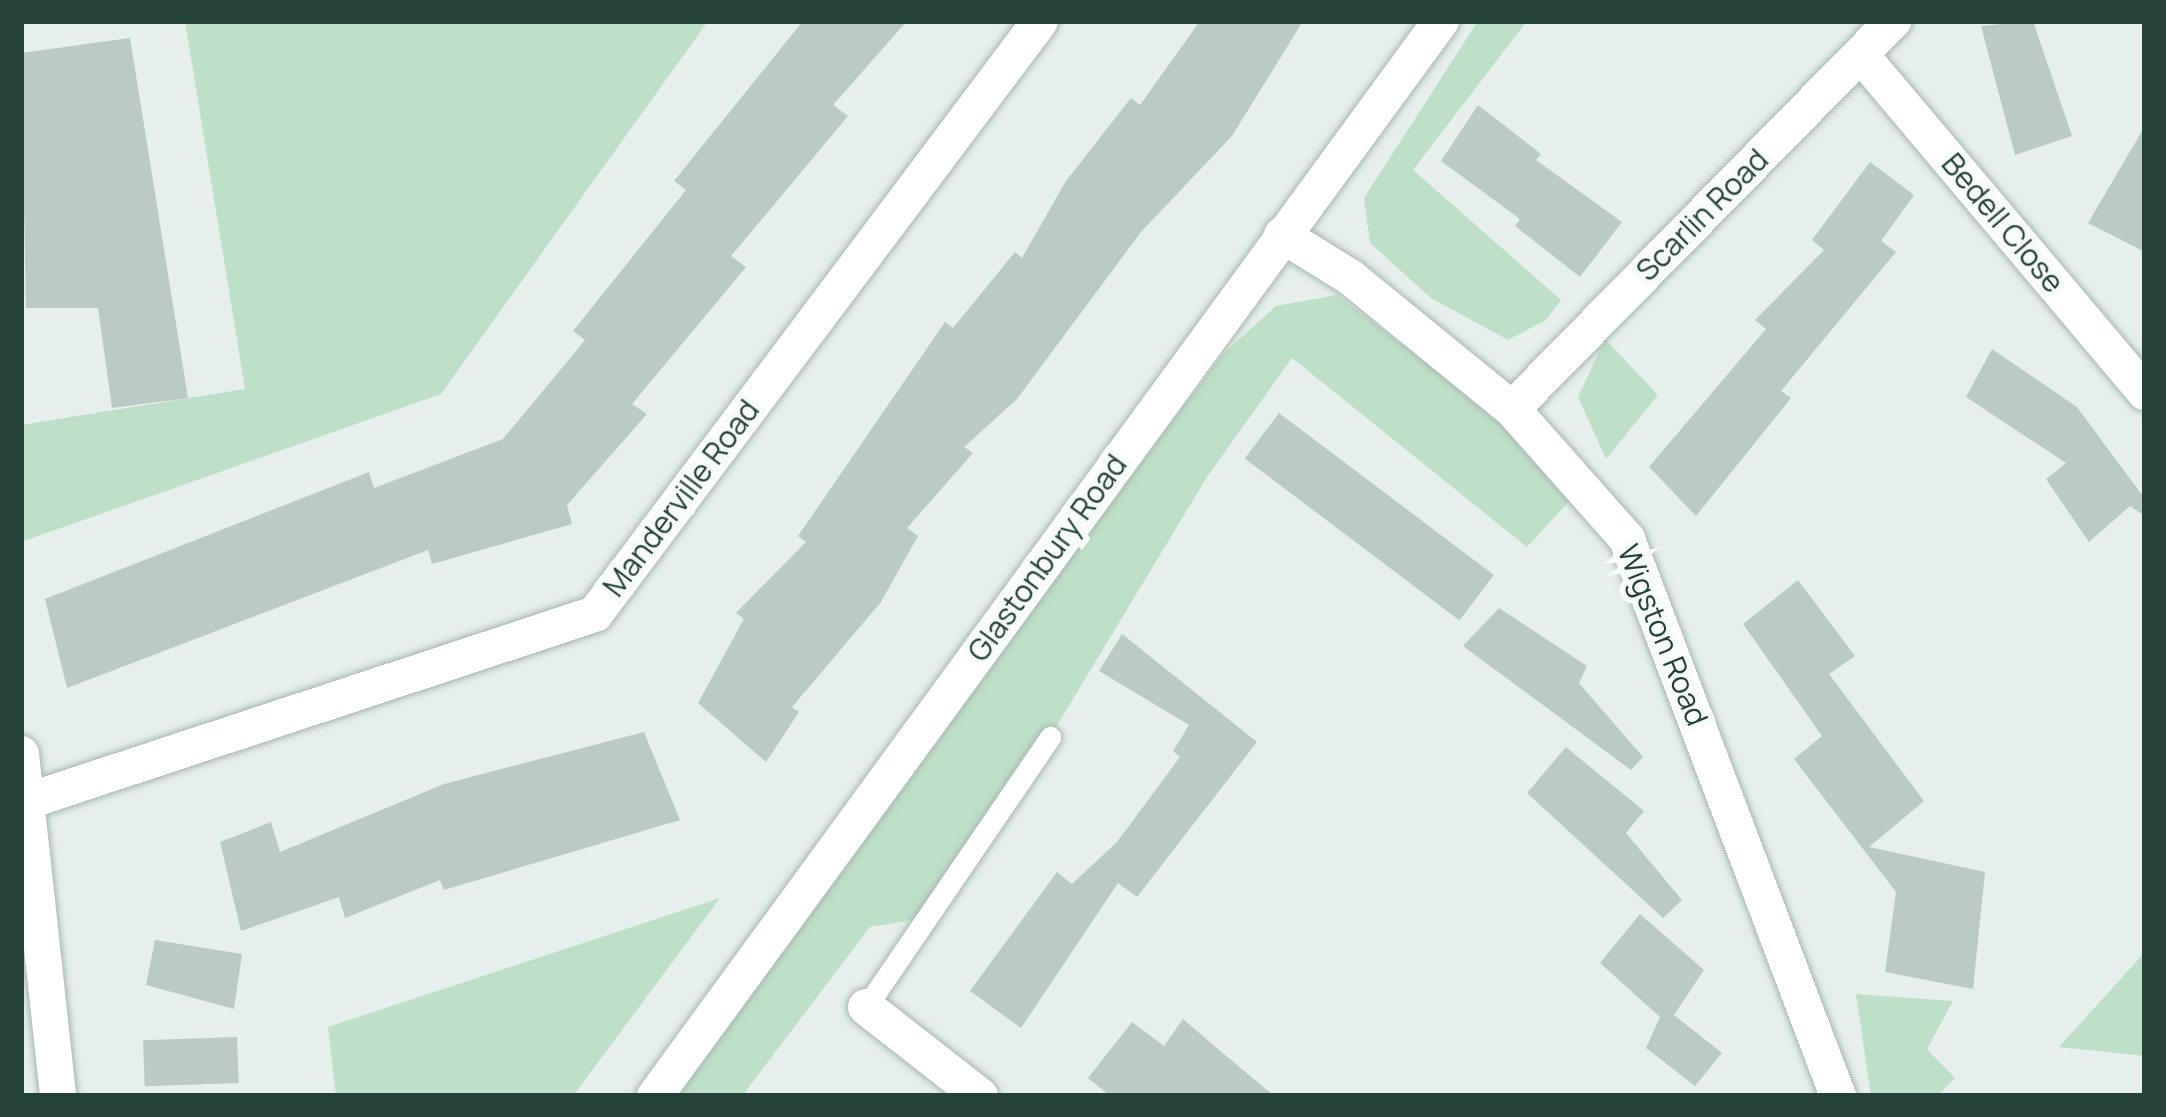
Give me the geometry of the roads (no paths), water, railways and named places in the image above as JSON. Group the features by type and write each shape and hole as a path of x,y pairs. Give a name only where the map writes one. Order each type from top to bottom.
{"street":[{"name":"Manderville Road","path":"28,801 595,614 1040,21"},
{"name":"Glastonbury Road","path":"656,1096 1441,21"},
{"name":"Scarlin Road","path":"1512,409 1893,21"},
{"name":"Bedell Close","path":"1861,55 2145,392"},
{"name":"Wigston Road","path":"1282,235 1350,277 1512,409 1627,539 1838,1096"},
{"path":"21,754 58,1096"},
{"path":"866,1006 980,1096"}],"lane":[{"path":"866,1006 1051,737"}]}
